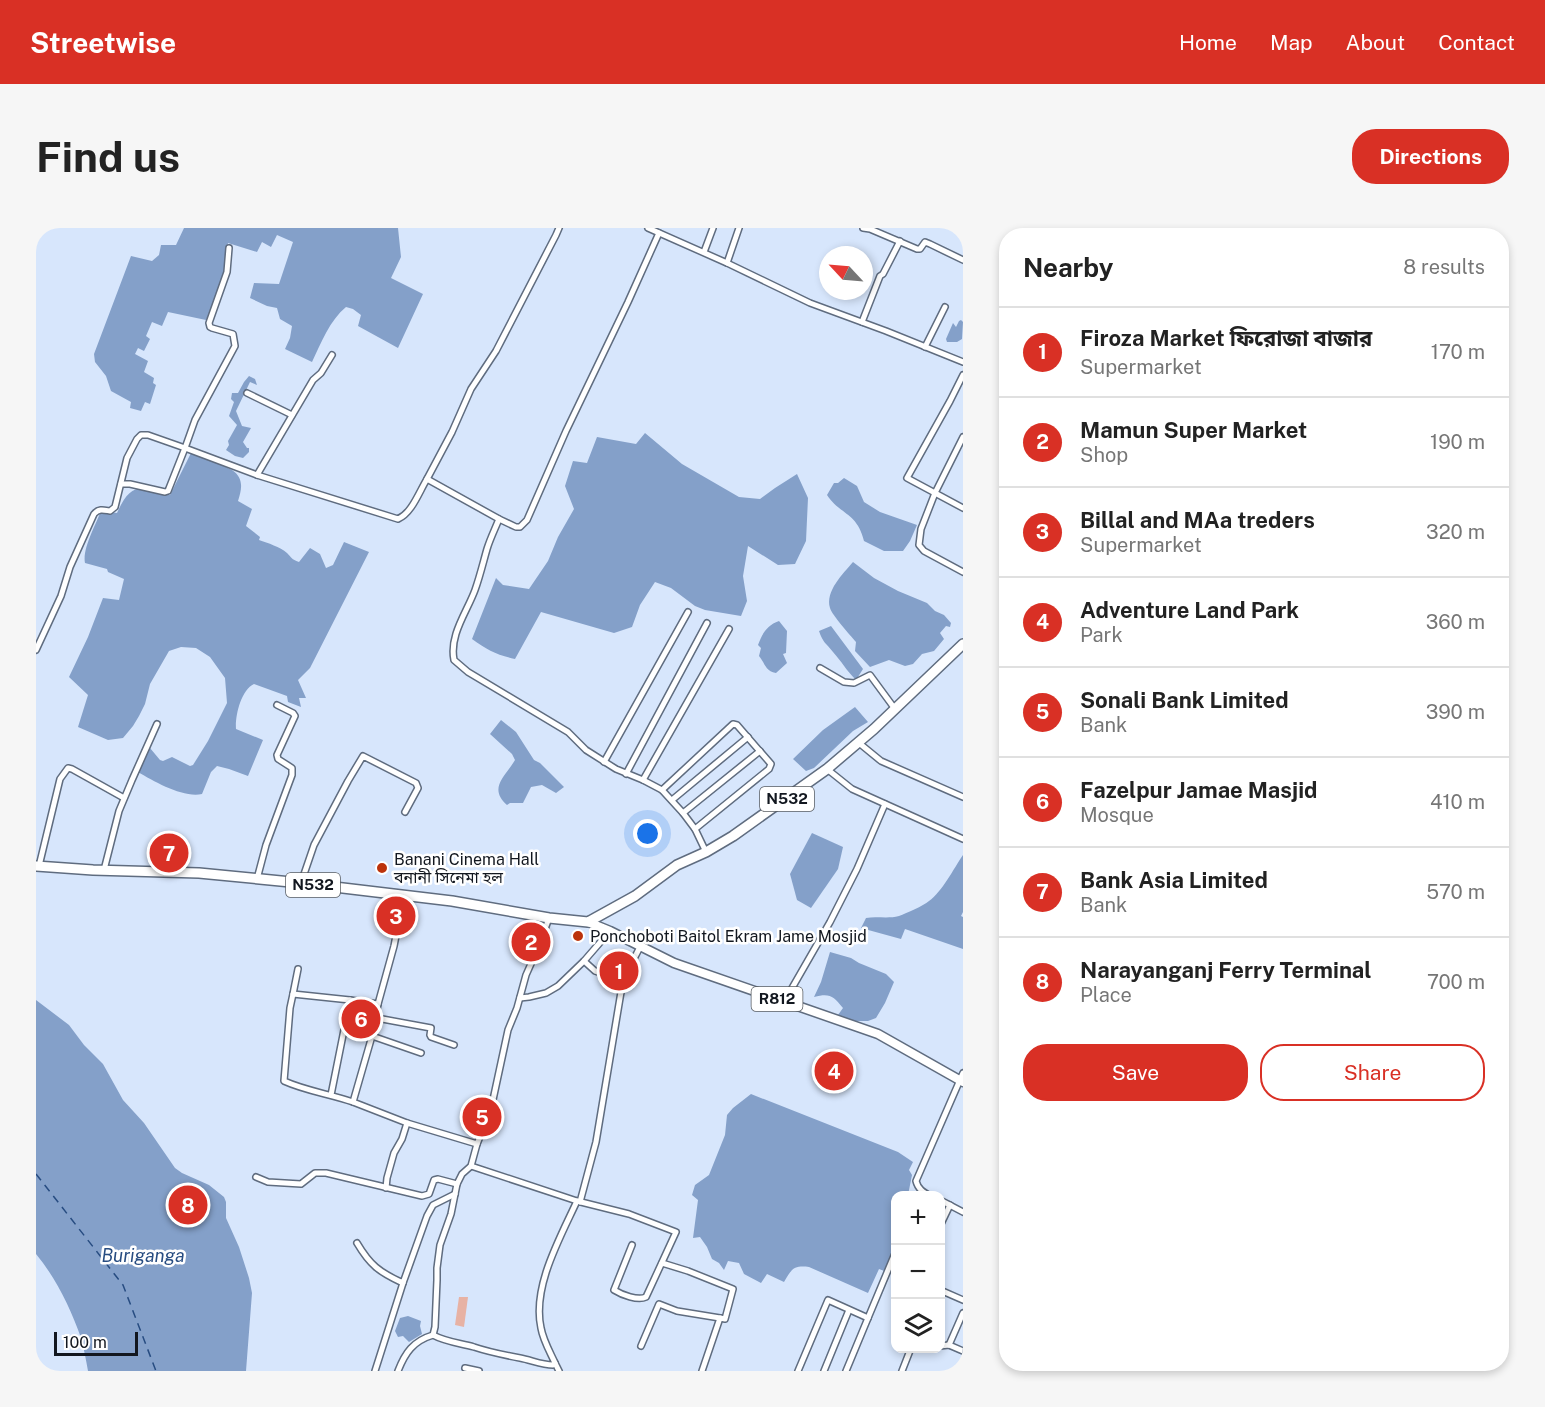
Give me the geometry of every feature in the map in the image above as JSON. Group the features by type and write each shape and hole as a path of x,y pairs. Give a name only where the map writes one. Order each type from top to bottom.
{"highway":[{"name":"N532","path":"37,866 199,873 301,883 452,901 549,918 588,922 635,896 677,865 706,852 741,831 827,769 895,710 963,644"}],"main road":[{"name":"R812","path":"588,922 674,963 878,1034 962,1079"}],"street":[{"path":"36,650 70,567 97,511 110,511 115,507 127,458 136,439 141,435 148,435 257,475 398,519 407,513 452,432 471,389 496,351 559,228"},
{"path":"648,228 705,252 810,303 963,362"},
{"path":"705,252 713,228"},
{"path":"727,263 739,228"},
{"path":"863,228 917,249 925,243 930,244 963,260"},
{"path":"427,479 516,527 520,527 527,520 659,233"},
{"path":"862,322 880,276 900,242"},
{"path":"121,484 168,491 195,420 235,346 233,334 210,327 209,323 227,272 229,248"},
{"path":"925,347 945,307"},
{"path":"257,475 313,380 321,373 332,355"},
{"path":"962,507 908,479 907,476 963,375"},
{"path":"247,393 292,415"},
{"path":"963,437 919,536 919,545 924,551 963,572"},
{"path":"499,519 474,592 459,625 454,660 468,672 568,732 586,750 604,762 662,790 695,829 706,852"},
{"path":"604,762 688,612"},
{"path":"626,774 707,623"},
{"path":"644,780 729,629"},
{"path":"820,668 844,682 854,683 870,675 895,710"},
{"path":"257,879 292,768 278,759 277,755 295,716 277,705"},
{"path":"104,870 124,798 157,724"},
{"path":"662,790 733,724 737,725 760,751 771,767 695,829"},
{"path":"672,800 748,737"},
{"path":"859,743 881,761 963,797"},
{"path":"683,813 760,751"},
{"path":"301,883 314,845 363,756 418,785 405,812"},
{"path":"37,866 60,779 65,770 72,769 124,798"},
{"path":"827,769 852,789 963,839"},
{"path":"784,1002 830,922 857,869 885,804"},
{"path":"353,1102 372,1036 399,920 402,895"},
{"path":"433,1335 440,1245 451,1214 457,1184 462,1174 471,1166 477,1144 492,1109 506,1036 526,975 549,918"},
{"path":"520,998 546,993 558,986 610,931"},
{"path":"559,1371 541,1330 539,1312 547,1266 578,1201 596,1142 623,981 640,947"},
{"path":"584,961 595,971 623,981"},
{"path":"298,969 290,1008 284,1081 477,1144"},
{"path":"293,994 378,1004"},
{"path":"331,1095 350,1000"},
{"path":"376,1018 431,1028 430,1036 454,1045"},
{"path":"372,1036 421,1053"},
{"path":"919,1191 916,1181 962,1079"},
{"path":"386,1188 394,1153 407,1123"},
{"path":"471,1166 578,1201 629,1214 676,1232 645,1298 615,1291 632,1245"},
{"path":"256,1177 268,1182 302,1184 315,1173 326,1173 422,1196 429,1194 434,1180 457,1184"},
{"path":"375,1371 427,1216 433,1205 455,1194"},
{"path":"945,1202 963,1212"},
{"path":"945,1216 950,1205"},
{"path":"357,1243 365,1258 379,1271 403,1283"},
{"path":"641,1346 659,1304 677,1311 725,1319 733,1288 662,1263"},
{"path":"846,1371 891,1263"},
{"path":"945,1292 963,1300"},
{"path":"798,1371 828,1300 868,1318"},
{"path":"824,1371 849,1310"},
{"path":"949,1345 963,1313"},
{"path":"702,1371 720,1318"},
{"path":"433,1335 442,1340 489,1353 546,1365 555,1363"},
{"path":"398,1371 406,1352 418,1342 433,1335"},
{"path":"945,1345 963,1351"},
{"path":"902,1371 909,1353"},
{"path":"465,1368 479,1371"}],"shaded area":[{"path":"459,1297 468,1297 464,1327 455,1325"}],"water":[{"path":"184,228 398,228 401,257 391,278 423,294 398,348 358,326 361,315 346,307 331,325 312,362 285,349 292,326 280,319 277,308 250,298 254,283 279,284 293,242 277,235 271,247 262,242 257,252 228,243 223,278 206,320 168,312 162,326 152,322 146,336 150,339 144,351 138,348 135,354 148,361 144,372 154,378 153,383 156,385 150,404 145,402 141,411 130,408 131,402 111,391 106,376 95,362 94,354 131,256 152,261 159,255 161,245 176,245"},
{"path":"961,320 963,322 962,339 957,342 947,342 946,339 953,323 956,327"},
{"path":"249,376 255,379 257,385 250,382 236,411 242,426 251,428 243,442 249,448 249,452 243,458 226,450 237,425 229,416 234,402 231,399 232,393 238,393"},
{"path":"645,433 682,464 739,497 760,499 797,474 808,498 806,541 795,564 778,565 748,546 743,576 747,601 741,616 705,610 695,606 671,588 655,582 640,605 632,627 614,633 541,612 515,659 492,652 472,639 496,578 503,585 529,589 548,561 574,509 565,486 573,461 587,463 597,437 636,444"},
{"path":"192,451 236,473 241,488 238,501 252,509 246,526 260,537 259,540 274,545 299,562 310,548 320,554 326,568 333,565 344,542 369,552 310,668 298,680 306,698 299,698 301,707 288,702 287,696 254,684 249,687 242,697 236,729 263,740 248,776 217,766 211,772 202,794 194,795 169,788 138,772 147,748 150,748 160,760 172,757 190,766 193,765 227,703 225,678 210,657 196,648 181,647 169,651 150,684 139,716 123,738 108,740 78,727 88,695 69,677 103,598 119,600 124,579 108,572 107,569 85,563 87,544 101,511 117,513 127,496 138,489 170,495"},
{"path":"844,478 857,486 864,502 880,512 917,525 903,551 884,551 864,541 853,519 832,502 827,495 834,483"},
{"path":"853,562 874,578 927,603 935,611 944,615 951,623 950,627 946,626 940,633 944,639 934,651 922,654 913,664 905,666 889,660 870,667 855,651 856,642 834,615 829,602 832,589"},
{"path":"779,621 787,631 786,653 783,654 787,663 776,673 766,666 759,656 761,648 758,645 766,630"},
{"path":"831,626 863,669 856,680 822,638 819,631"},
{"path":"855,707 868,722 853,731 814,768 806,771 793,759 823,730"},
{"path":"501,720 516,732 534,760 564,787 556,793 542,785 531,787 523,803 507,805 501,799 500,782 515,760 512,754 490,734"},
{"path":"812,833 843,847 838,869 811,908 797,900 790,874"},
{"path":"963,855 963,912 961,916 963,917 963,949 905,929 901,939 861,928 866,918 899,916 926,903 943,886"},
{"path":"830,952 851,958 886,974 894,982 876,1018 868,1021 844,1019 838,1015 843,1008 834,998 824,995 814,997"},
{"name":"Buriganga","path":"36,1000 69,1025 84,1045 103,1064 123,1100 144,1123 175,1168 209,1185 224,1197 226,1218 239,1247 252,1293 246,1371 88,1371 81,1338 73,1316 56,1283 36,1254"},
{"path":"751,1094 898,1152 913,1162 909,1170 912,1175 909,1191 891,1191 891,1261 887,1272 879,1269 868,1293 809,1267 793,1269 784,1282 767,1274 761,1283 744,1274 739,1263 728,1261 724,1270 712,1259 700,1237 693,1238 698,1200 692,1195 695,1185 709,1175 725,1135 727,1115"},
{"path":"408,1316 421,1321 422,1334 409,1342 403,1336 398,1337 395,1331 400,1318"}],"ferry route":[{"path":"36,1174 123,1285 156,1371"}],"place":[{"name":"Bank Asia Limited","path":"169,853"},
{"name":"Banani Cinema Hall বনানী সিনেমা হল","path":"382,868"},
{"name":"Billal and MAa treders","path":"396,916"},
{"name":"Ponchoboti Baitol Ekram Jame Mosjid","path":"578,936"},
{"name":"Mamun Super Market","path":"531,942"},
{"name":"Firoza Market ফিরোজা বাজার","path":"619,971"},
{"name":"Fazelpur Jamae Masjid","path":"361,1019"},
{"name":"Adventure Land Park","path":"834,1071"},
{"name":"Sonali Bank Limited","path":"482,1117"},
{"name":"Narayanganj Ferry Terminal","path":"188,1205"}]}
